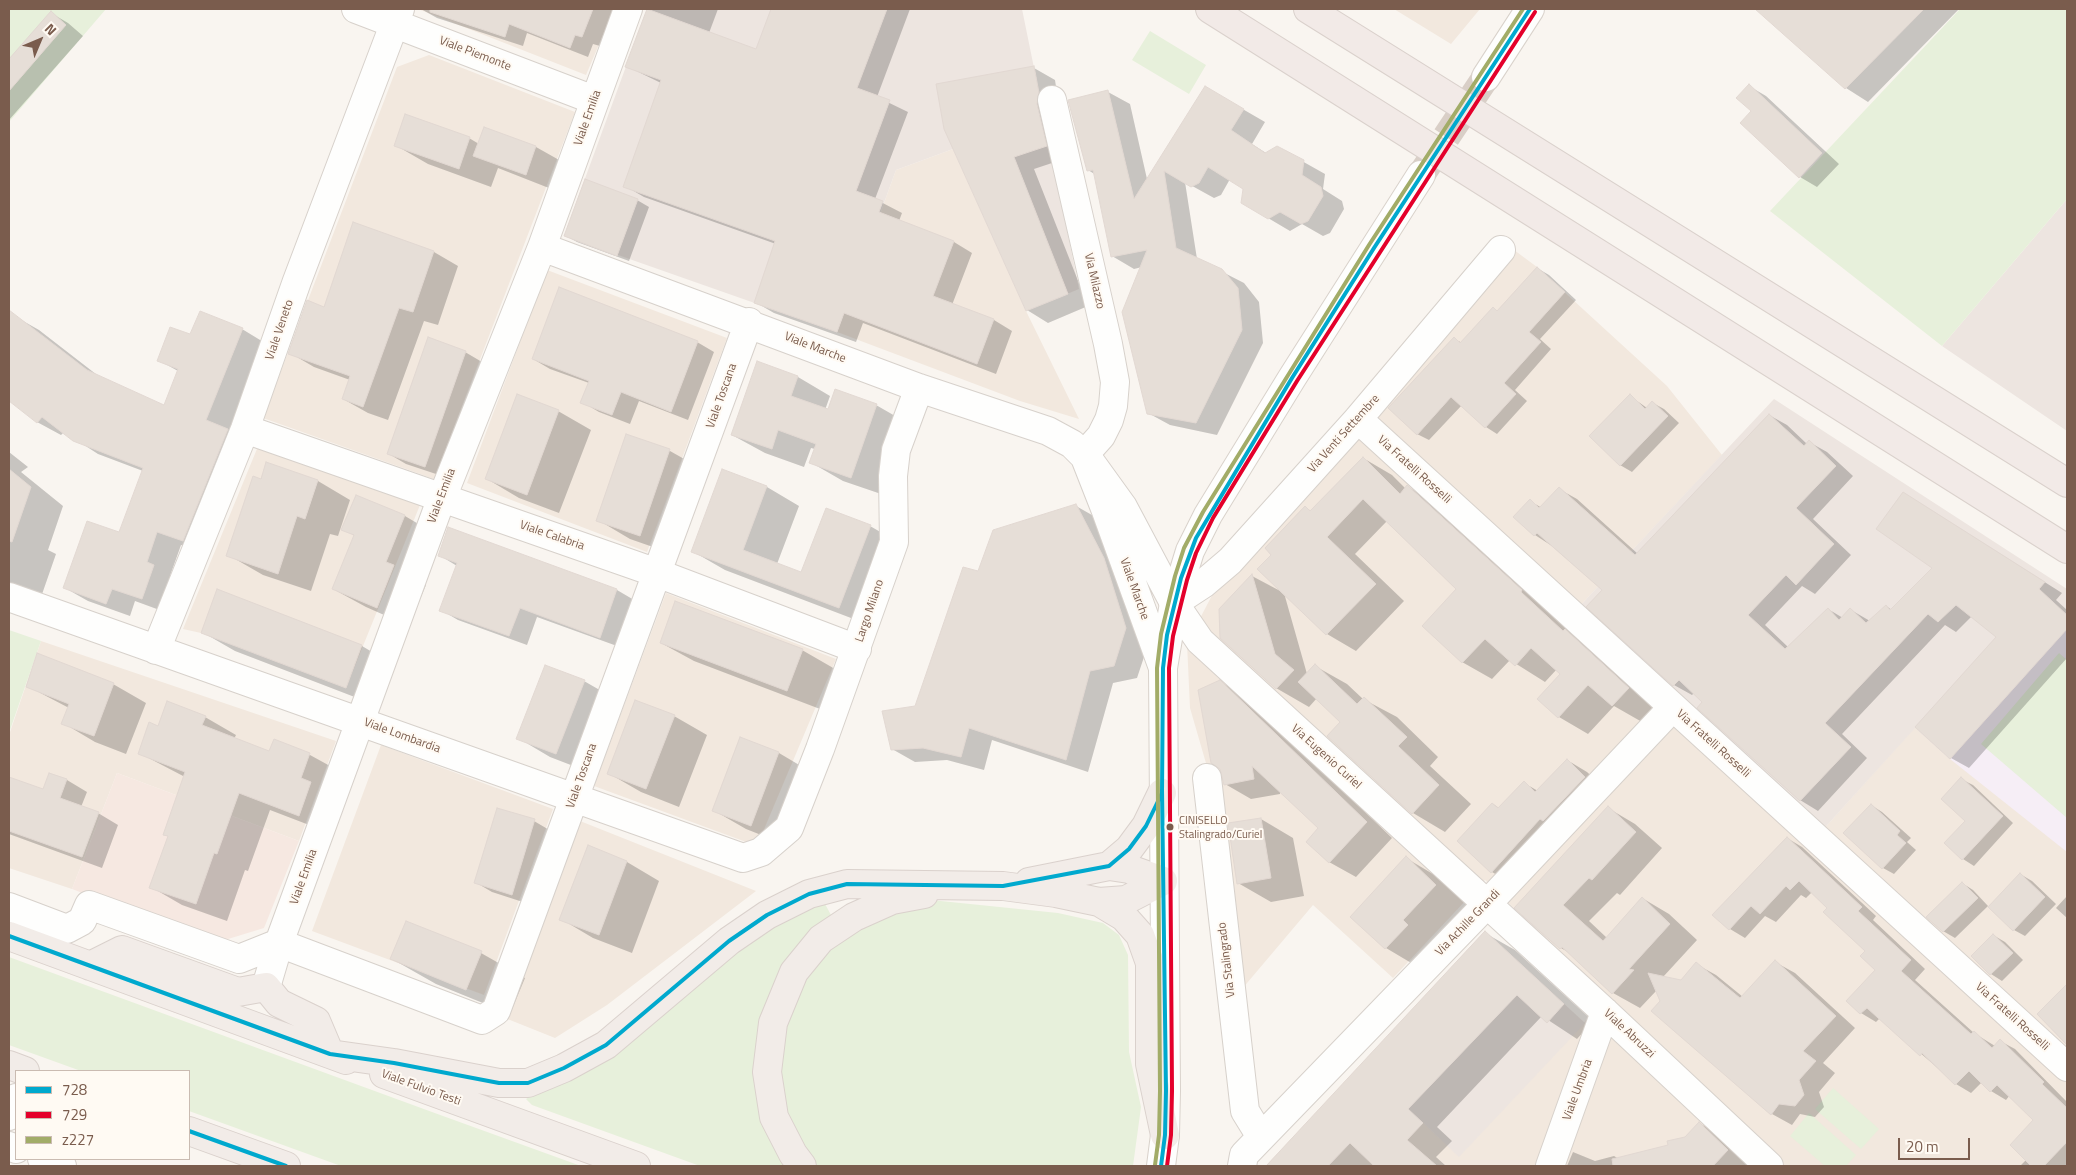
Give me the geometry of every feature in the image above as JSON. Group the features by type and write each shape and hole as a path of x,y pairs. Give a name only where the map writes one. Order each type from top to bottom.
{"highway":[{"path":"1210,9 2067,550"},
{"path":"1308,9 2067,483"},
{"path":"1109,866 1129,849 1146,826 1162,793"},
{"path":"802,1166 793,1154 774,1117 768,1072 773,1023 794,972 821,939 854,917 892,900 940,892 1003,886 1054,878 1109,866 1129,869 1163,881"},
{"path":"1099,902 1126,900 1163,881"},
{"path":"90,966 122,950 238,992 266,987 279,1002 316,1021 330,1054 394,1062 499,1083 528,1083 564,1068 606,1045 729,941 767,915 809,894 847,884 1003,886 1056,893 1099,902 1112,908 1134,926 1140,935 1147,952 1150,969 1150,1064 1165,1135"},
{"name":"Viale Fulvio Testi","path":"9,936 636,1166"},
{"path":"9,1066 21,1070"},
{"path":"190,1131 286,1166"},
{"path":"219,1142 246,1166"}],"street":[{"name":"Viale Piemonte","path":"356,9 398,16 594,100"},
{"name":"Viale Emilia","path":"266,987 279,943 442,497 542,247 628,9"},
{"path":"1486,78 1530,9"},
{"name":"Viale Veneto","path":"156,650 246,429 297,281 398,16"},
{"name":"Via Milazzo","path":"1052,100 1115,382 1114,406 1110,420 1101,436 1084,455"},
{"path":"1161,1166 1165,1135 1162,668 1174,603 1190,551 1208,515 1292,378 1422,175"},
{"name":"Viale Marche","path":"542,247 749,322 919,388 1048,431 1064,439 1084,455 1123,507 1174,603"},
{"name":"Via Venti Settembre","path":"1174,603 1222,569 1358,420 1501,250"},
{"name":"Viale Toscana","path":"279,943 482,1020 496,1012 749,322"},
{"name":"Largo Milano","path":"789,828 857,648 894,542 893,476 896,450 919,388"},
{"name":"Via Fratelli Rosselli","path":"1358,420 2067,1067"},
{"name":"Viale Calabria","path":"246,429 657,573 857,648"},
{"name":"Viale Marche","path":"1084,455 1162,668"},
{"name":"Viale Lombardia","path":"9,596 743,858 761,852 789,828"},
{"name":"Via Eugenio Curiel","path":"1174,603 1205,645 1487,904"},
{"name":"Via Achille Grandi","path":"1242,1166 1244,1154 1487,904 1673,707"},
{"name":"Via Stalingrado","path":"1206,778 1245,1111 1261,1137"},
{"name":"Viale Abruzzi","path":"1487,904 1769,1166"},
{"path":"9,907 68,929 82,920 89,905 238,959 279,943"},
{"name":"Viale Umbria","path":"1550,1166 1605,1012"},
{"path":"9,1116 15,1101"},
{"path":"45,1160 62,1166"}],"shaded area":[{"path":"418,9 614,9 586,75"},
{"path":"647,9 1022,9 1079,289 1026,311 953,149 896,170 837,332 564,236"},
{"path":"1394,9 1480,9 1451,44"},
{"path":"429,55 575,112 434,479 263,418 397,67"},
{"path":"953,149 1026,311 1079,419 1020,401 837,332 896,170"},
{"path":"2067,199 2067,431 1942,346"},
{"path":"1510,247 1537,267 1667,386 1722,455 1576,610 1821,832 1915,727 1950,759 2067,629 2067,1166 1266,1166 1361,1064 1459,1156 1606,999 1485,880 1393,978 1313,905 1242,989 1210,777 1190,708 1187,643 1218,584"},
{"path":"547,270 727,338 647,552 467,483"},
{"path":"1774,399 2067,589 2067,629 1950,759 1915,728 1821,832 1576,610"},
{"path":"259,444 420,505 346,688 201,633 183,629"},
{"path":"666,593 836,659 757,846 594,786"},
{"path":"2067,629 2067,852 1950,759"},
{"path":"41,641 336,741 299,841 117,773 72,889 9,868 9,735"},
{"path":"381,745 553,809 484,995 312,931"},
{"path":"117,773 299,841 264,928 215,943 72,889"},
{"path":"580,821 756,891 607,1005 555,1038 505,1018"},
{"path":"1485,931 1585,1023 1459,1157 1361,1064"}],"green space":[{"path":"9,9 106,9 9,122"},
{"path":"1960,9 2067,9 2067,199 1942,346 1770,211"},
{"path":"1150,31 1206,65 1189,94 1132,60"},
{"path":"9,630 41,641 10,730 9,729"},
{"path":"2059,653 2067,660 2067,818 1981,744"},
{"path":"931,900 1058,913 1103,923 1119,935 1128,955 1129,1052 1141,1107 1133,1166 811,1166 790,1132 779,1075 782,1040 790,1008 811,972 839,941 868,921"},
{"path":"825,904 831,915 785,965 772,987 763,1020 756,1061 756,1093 766,1131 784,1166 700,1166 532,1105 526,1099 754,937 789,916"},
{"path":"9,957 581,1166 341,1166 190,1111 190,1070 78,1070 9,1045"},
{"path":"1833,1088 1879,1129 1861,1149 1815,1109"},
{"path":"1809,1113 1856,1155 1846,1166 1825,1166 1790,1136"}],"building":[{"path":"430,9 593,9 582,37 575,35 570,48 509,24 505,37 430,12"},
{"path":"647,9 756,49 771,9 887,9 857,88 890,100 856,191 883,201 879,212 954,241 933,296 994,319 977,364 844,313 837,332 754,303 775,241 623,187 661,80 625,67"},
{"path":"1755,9 1924,9 1845,89"},
{"path":"51,11 66,25 9,91 9,59"},
{"path":"1034,66 1039,93 1037,104 1047,146 1014,157 1068,294 1026,311 944,129 936,84"},
{"path":"1749,84 1822,153 1799,178 1740,123 1751,111 1736,98"},
{"path":"1205,86 1244,109 1231,130 1265,153 1277,146 1304,160 1302,175 1321,187 1323,196 1308,221 1301,224 1280,212 1268,219 1241,203 1243,189 1208,167 1199,183 1191,187 1164,171 1176,248 1222,269 1238,288 1242,330 1196,423 1147,414 1122,312 1147,250 1111,257 1093,170 1087,171 1068,100 1108,90 1134,199"},
{"path":"405,114 470,137 459,169 394,146"},
{"path":"484,127 536,146 526,175 473,156"},
{"path":"585,179 638,199 617,256 564,236"},
{"path":"353,222 434,251 413,312 399,308 363,407 342,399 350,376 288,354 307,300 324,307"},
{"path":"1537,267 1565,292 1529,332 1541,342 1504,383 1516,394 1485,428 1451,397 1417,435 1388,408 1454,337 1460,343 1493,307 1497,311"},
{"path":"559,287 698,341 671,412 621,392 612,415 580,403 589,381 532,359"},
{"path":"9,310 87,370 164,405 178,369 157,361 170,327 190,334 200,311 243,328 206,420 228,429 183,541 157,532 147,562 154,565 142,599 112,589 106,604 63,588 87,521 119,532 143,468 73,441 42,417 37,423 9,401"},
{"path":"428,337 466,351 425,467 387,454"},
{"path":"757,361 798,376 791,396 828,409 835,389 877,404 851,478 809,463 816,444 778,430 772,449 731,435"},
{"path":"517,394 559,410 527,495 485,479"},
{"path":"1630,394 1645,409 1652,401 1668,416 1620,466 1589,436"},
{"path":"1769,414 1804,446 1809,440 1836,466 1796,508 1834,544 1796,585 1786,575 1748,615 1785,649 1828,608 1839,620 1850,608 1866,623 1886,605 1890,610 1932,568 1876,529 1903,492 2045,582 2039,589 2067,615 2067,629 1950,759 1915,727 1996,637 1956,605 1938,622 1928,614 1825,723 1851,747 1800,801 1697,708 1702,702 1679,680 1673,686 1586,607 1602,590 1537,533 1534,536 1513,517 1530,499 1539,508 1559,487 1635,555"},
{"path":"626,434 670,449 640,536 596,521"},
{"path":"1363,457 1400,494 1407,485 1522,590 1521,592 1563,631 1565,629 1629,688 1612,706 1588,685 1558,718 1537,699 1560,674 1531,648 1515,666 1485,639 1462,663 1422,626 1456,589 1363,499 1327,537 1376,584 1326,635 1257,569 1271,555 1265,548 1305,506 1310,511"},
{"path":"266,462 318,480 305,519 297,516 278,574 226,556 253,476 261,479"},
{"path":"9,469 31,487 12,542 9,541"},
{"path":"722,469 767,486 743,550 801,572 826,508 871,525 839,608 691,552"},
{"path":"356,495 405,515 386,562 394,565 377,608 332,589 354,535 341,530"},
{"path":"1076,504 1104,558 1126,628 1114,666 1090,671 1066,760 969,728 961,757 923,748 891,750 882,711 915,706 963,567 978,571 993,530"},
{"path":"448,527 617,589 600,638 520,608 509,636 439,611 457,563 438,556"},
{"path":"1252,574 1275,654 1294,670 1276,689 1220,638 1219,609"},
{"path":"217,589 362,645 346,688 201,633"},
{"path":"675,601 803,649 787,691 660,643"},
{"path":"37,653 114,683 94,736 61,724 69,704 26,687"},
{"path":"1315,664 1357,704 1364,697 1407,737 1398,746 1439,785 1412,814 1327,736 1340,722 1298,682"},
{"path":"545,665 585,680 556,754 516,739"},
{"path":"1220,680 1367,822 1329,863 1306,842 1318,828 1252,766 1254,779 1224,785 1220,769 1211,763 1198,690"},
{"path":"635,700 675,715 646,789 607,774"},
{"path":"167,701 206,716 202,725 269,751 274,739 310,753 301,778 311,782 299,816 239,793 217,854 214,853 196,904 149,888 168,836 163,835 185,772 138,754 149,722 158,726"},
{"path":"740,737 779,752 751,826 712,811"},
{"path":"1567,759 1585,777 1543,821 1540,819 1491,873 1457,841 1492,803 1498,808 1524,781 1535,792"},
{"path":"49,773 67,779 60,798 99,812 82,857 9,831 9,777 43,789"},
{"path":"1961,777 2003,816 1962,860 1944,843 1965,821 1941,799"},
{"path":"1871,804 1900,831 1897,835 1906,843 1882,869 1843,833"},
{"path":"1608,806 1636,832 1592,880 1589,878 1563,905 1603,941 1642,897 1670,924 1629,969 1634,970 1612,994 1562,947 1560,949 1514,908"},
{"path":"497,808 535,819 512,895 474,883"},
{"path":"1261,818 1271,878 1237,884 1228,823"},
{"path":"1787,837 1862,907 1858,911 1911,960 1901,971 1971,1034 1974,1031 1992,1048 2000,1039 2044,1082 2042,1084 2067,1108 2067,1142 2044,1166 2031,1166 2010,1145 2033,1120 1997,1085 1990,1092 1969,1071 1955,1085 1922,1053 1920,1056 1867,1008 1860,1014 1846,1001 1875,970 1860,956 1865,951 1823,912 1827,908 1799,881 1790,890 1786,886 1760,914 1751,906 1729,930 1712,915"},
{"path":"588,845 627,861 599,935 559,920"},
{"path":"1406,856 1436,885 1403,920 1408,925 1385,949 1350,917"},
{"path":"2020,873 2045,897 2013,931 1988,907"},
{"path":"1962,882 1978,898 1943,932 1926,917"},
{"path":"406,921 482,951 466,990 390,959"},
{"path":"1485,931 1564,1004 1547,1023 1517,995 1408,1109 1423,1123 1407,1140 1437,1166 1374,1166 1350,1143 1328,1166 1266,1166"},
{"path":"1993,934 2013,953 1990,975 1971,956"},
{"path":"1775,960 1836,1016 1803,1051 1816,1061 1799,1080 1804,1095 1795,1106 1779,1104 1771,1115 1651,1011 1660,1001 1648,973 1681,980 1696,962 1740,998"},
{"path":"2067,984 2067,1045 2037,1014"},
{"path":"1699,1122 1728,1150 1713,1166 1613,1166 1612,1159 1668,1145 1667,1141 1685,1137"}],"tunnel":[{"path":"1423,172 1486,77"}],"transit line":[{"name":"z227","path":"1155,1165 1159,1135 1160,1091 1157,668 1161,634 1175,576 1184,548 1203,512 1369,245 1523,9"},
{"name":"728","path":"9,936 330,1054 394,1063 499,1083 528,1083 564,1068 606,1045 729,941 767,915 809,894 847,884 1003,886 1109,866 1129,849 1146,826 1162,793 1163,668 1167,635 1181,578 1196,538 1292,378 1374,248 1530,9"},
{"name":"729","path":"1167,1166 1171,1135 1172,1091 1169,668 1173,636 1187,580 1196,553 1213,518 1297,381 1535,12"},
{"name":"728","path":"1161,1166 1165,1135 1166,1091 1162,789"},
{"name":"728","path":"190,1131 286,1166"}],"place":[{"name":"CINISELLO Stalingrado/Curiel","path":"1170,827"}]}
